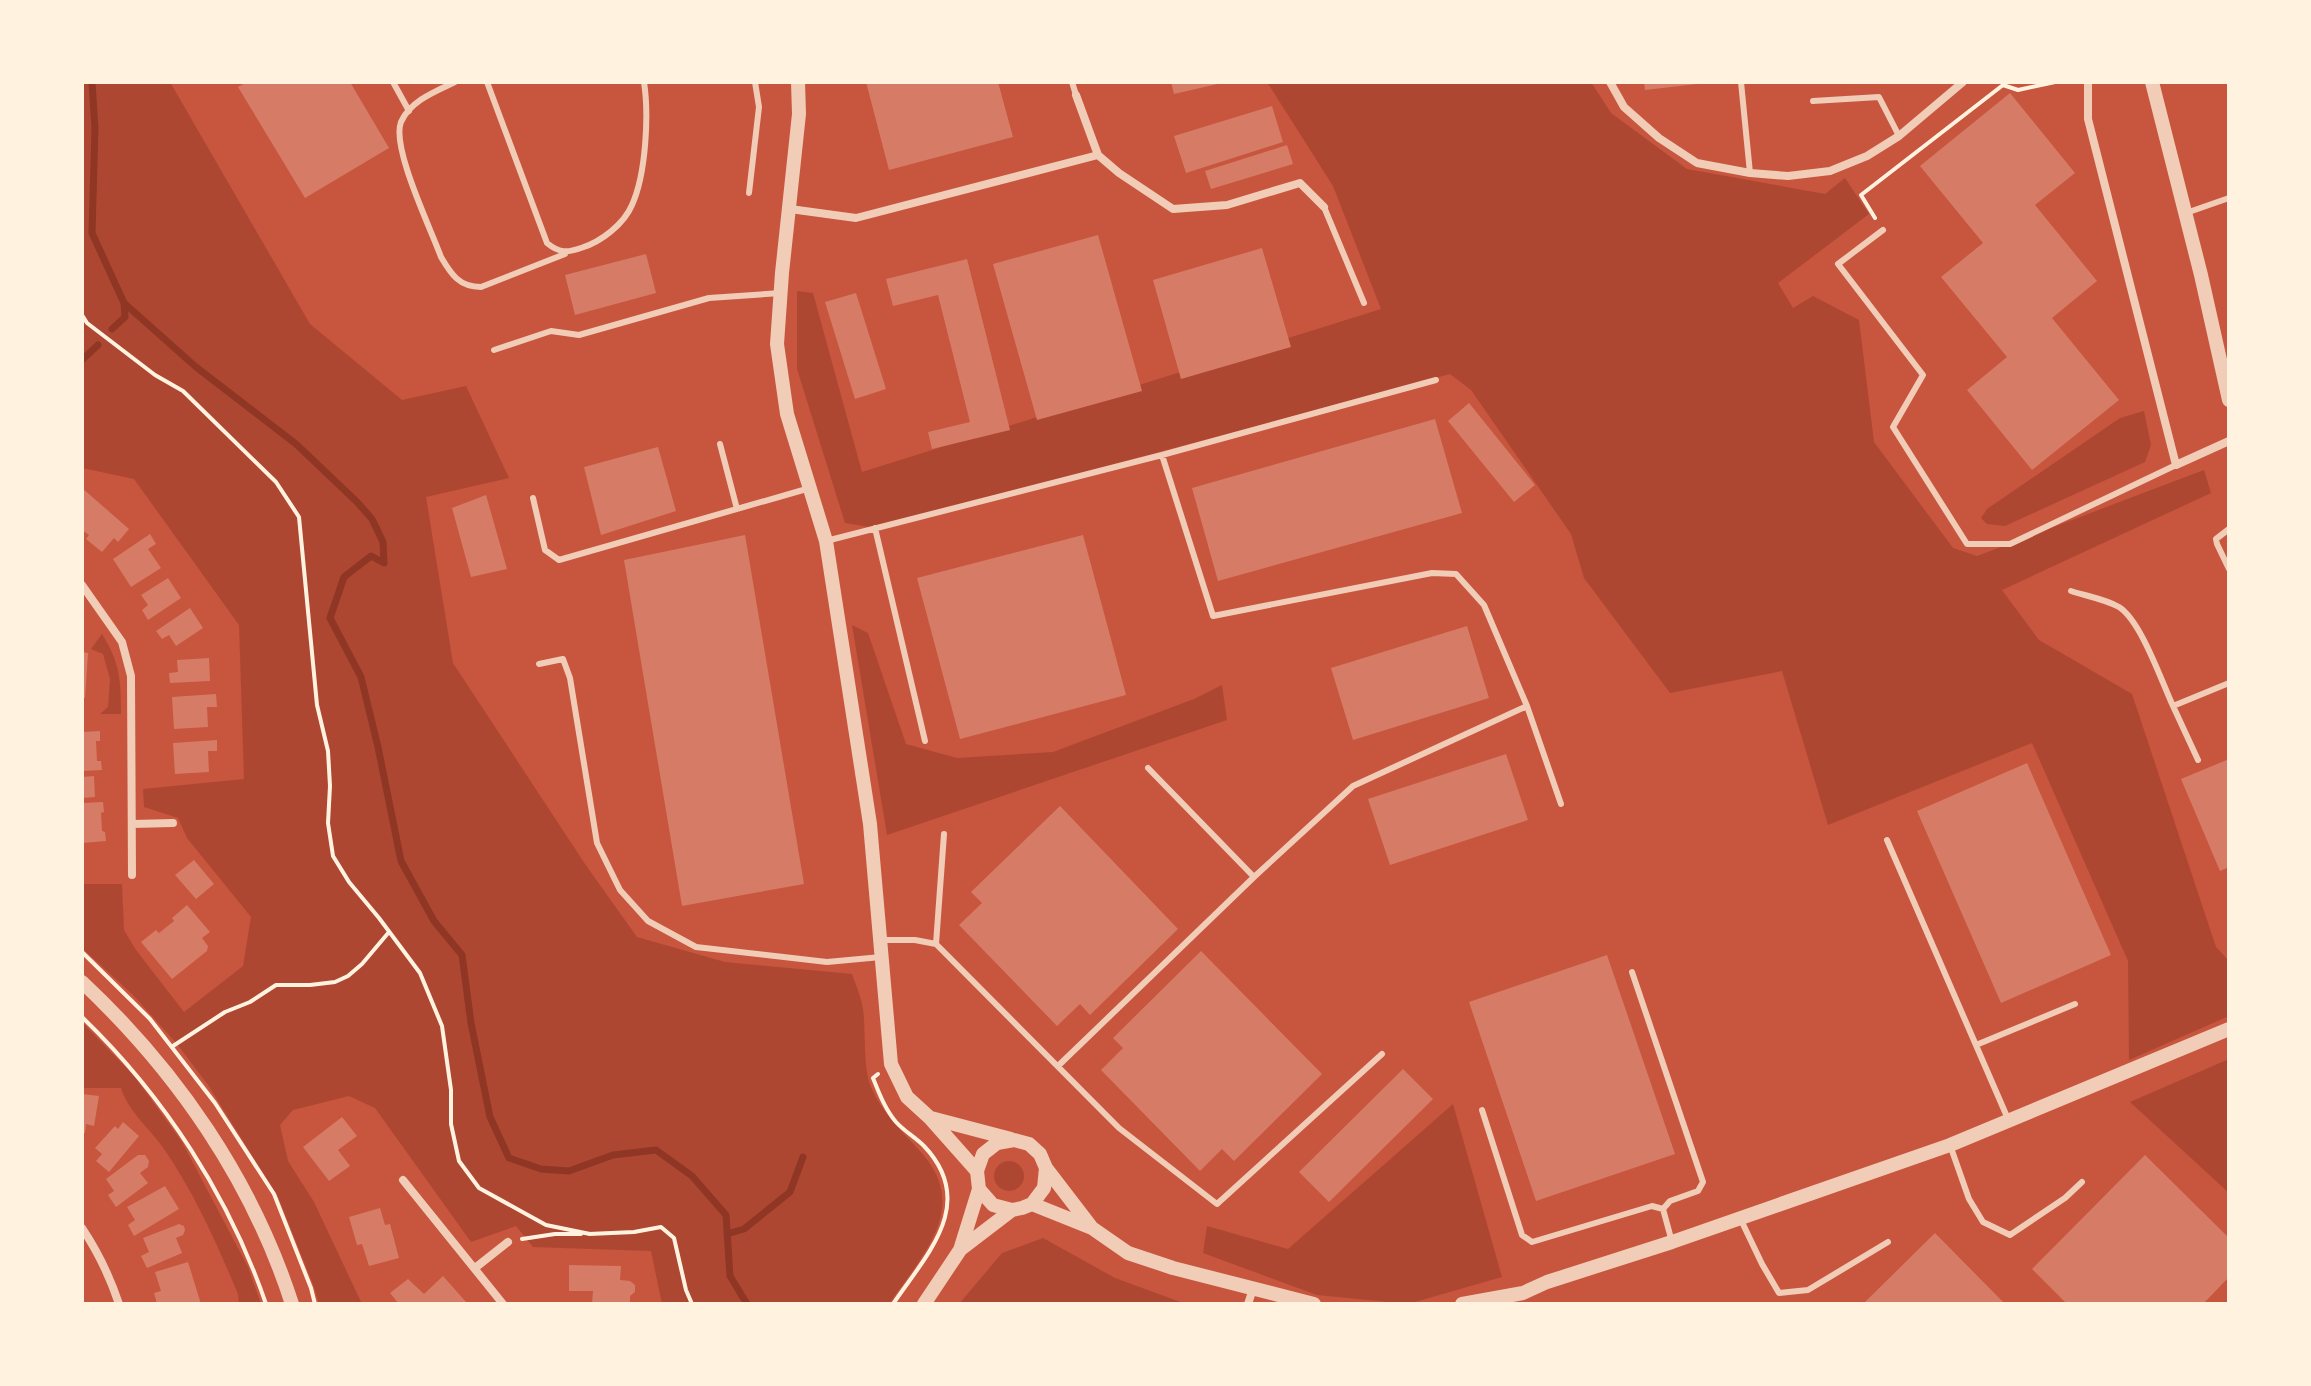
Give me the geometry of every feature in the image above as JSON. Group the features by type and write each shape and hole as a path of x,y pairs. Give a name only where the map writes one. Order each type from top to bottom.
{"street":[{"path":"798,82 799,114 777,344 787,414 826,541 870,824 891,1064 907,1097 977,1171"},
{"path":"1610,82 1624,107 1659,138 1697,163 1750,173 1788,176 1830,171 1867,156 1899,136 1963,82"},
{"path":"2152,82 2224,350 2229,400"},
{"path":"2088,85 2088,119 2176,465 2229,441"},
{"path":"1076,95 1098,155 1173,209 1227,205 1300,183 1324,207"},
{"path":"790,209 856,218 1098,155"},
{"path":"82,585 122,642 131,676 132,875"},
{"path":"132,824 173,823"},
{"path":"82,982 142,1042 219,1146 256,1211 283,1274 292,1304"},
{"path":"1462,1304 1525,1298 1547,1282 1950,1145 2229,1029"},
{"path":"930,1118 1029,1144 1040,1154 1046,1168 1092,1228"},
{"path":"924,1304 960,1250 979,1189 977,1171 983,1154 997,1143 1014,1140"},
{"path":"960,1250 1012,1210 1032,1204 1044,1188 1046,1168"},
{"path":"403,1180 503,1304"},
{"path":"979,1189 993,1205 1012,1210"},
{"path":"1032,1204 1092,1228 1128,1253 1314,1304"},
{"path":"82,1228 95,1247 119,1304"},
{"path":"475,1268 508,1242"},
{"path":"1248,1304 1253,1289"}],"lane":[{"path":"393,82 409,111"},
{"path":"455,82 425,97 409,111 401,122 398,137 441,257 457,280 468,287 481,287 587,246 606,235 632,206 645,140 648,105 644,82"},
{"path":"487,82 547,243 556,251 569,252"},
{"path":"749,193 759,107 755,82"},
{"path":"1072,82 1076,95"},
{"path":"1741,82 1750,173"},
{"path":"1813,101 1879,97 1899,136"},
{"path":"2186,213 2229,198"},
{"path":"1324,207 1364,303"},
{"path":"1883,230 1838,264 1923,375 1893,427 1967,544 2010,544 2176,465"},
{"path":"494,350 551,331 579,335 709,298 781,293"},
{"path":"826,541 1162,455 1436,380"},
{"path":"720,444 737,509"},
{"path":"1162,455 1213,616 1432,573 1456,574 1484,605 1527,706 1561,804"},
{"path":"533,498 545,550 559,560 810,488"},
{"path":"875,528 925,741"},
{"path":"2229,529 2216,539 2229,569"},
{"path":"2071,591 2118,606 2129,616 2138,629 2198,760"},
{"path":"539,664 563,659 570,678 597,843 620,890 648,921 696,947 827,962 881,957"},
{"path":"2173,706 2229,683"},
{"path":"1058,1066 1353,786 1527,706"},
{"path":"1148,768 1254,877"},
{"path":"936,944 944,834"},
{"path":"1887,840 2008,1120"},
{"path":"880,940 915,940 936,944 1119,1128 1217,1204 1382,1054"},
{"path":"1632,972 1703,1182 1698,1191 1670,1201 1663,1209"},
{"path":"1976,1045 2075,1004"},
{"path":"1482,1110 1522,1235 1532,1242 1652,1206 1663,1209"},
{"path":"1950,1145 1969,1199 1983,1222 2010,1235 2065,1198 2082,1182"},
{"path":"1663,1209 1672,1242"},
{"path":"1740,1216 1779,1293 1808,1290 1888,1242"}],"path":[{"path":"1883,230 1861,195 2003,85 2018,90 2055,82"},
{"path":"82,315 87,323 155,375 183,391 276,482 299,517 317,705 328,751 328,823 333,856 349,882 420,973 442,1026 451,1090 451,1124 459,1161 479,1188 546,1225 590,1234"},
{"path":"173,1046 225,1012 250,1002 276,985 335,982 348,976 389,932"},
{"path":"82,1017 125,1061 172,1119 254,1267 266,1304"},
{"path":"891,1064 873,1078 881,1100 895,1122 924,1146 937,1163 947,1186 949,1205 945,1224 932,1247 893,1304"},
{"path":"508,1242 555,1234 634,1232 661,1227 674,1238 692,1304"}],"shaded area":[{"path":"82,82 170,82 310,324 402,400 466,386 509,478 426,497 453,663 585,864 637,937 725,962 852,974 863,1009 871,1087 886,1113 934,1171 941,1191 942,1210 937,1229 889,1304 662,1304 651,1251 533,1247 516,1226 471,1242 375,1108 349,1096 293,1110 280,1125 288,1161 314,1202 362,1304 319,1304 278,1197 208,1085 177,1044 133,995 82,948 82,884 122,884 124,930 184,1012 243,966 251,917 187,838 178,818 144,807 143,789 244,779 239,625 134,479 82,468"},
{"path":"1267,82 1591,82 1611,113 1687,169 1825,194 1845,178 1869,214 1778,283 1793,308 1813,296 1859,320 1874,442 1953,548 1977,556 2204,470 2211,493 2002,590 2039,640 2132,694 2216,947 2229,961 2229,1016 2129,1060 2128,961 2032,743 1828,825 1782,671 1670,693 1584,578 1571,534 1471,390 1450,374 875,528 845,523 797,369 797,291 813,293 862,472 1381,309 1333,186"},
{"path":"2144,411 2151,445 2145,462 2005,526 1987,524 1981,518 1987,509 2120,418"},
{"path":"852,625 868,633 906,744 957,758 1053,752 1194,699 1222,685 1227,720 887,835"},
{"path":"102,634 118,672 121,714 100,714 108,707 110,679 103,654 91,649"},
{"path":"82,1022 135,1077 182,1142 248,1267 261,1304 239,1304 238,1294 196,1201 121,1088 82,1088"},
{"path":"2229,1059 2229,1193 2130,1102"},
{"path":"1453,1104 1502,1277 1408,1304 1317,1295 1203,1253 1207,1226 1288,1249"},
{"path":"1009,1161 1020,1165 1024,1176 1020,1187 1009,1191 998,1187 994,1176 998,1165"},
{"path":"1043,1238 1115,1278 1186,1304 959,1304 1002,1253"}],"building":[{"path":"247,82 350,82 389,148 305,198 238,87"},
{"path":"866,82 998,82 1013,137 889,170"},
{"path":"1171,82 1222,82 1222,83 1174,94"},
{"path":"1644,82 1697,82 1697,84 1645,90"},
{"path":"2010,93 2075,173 2035,205 2097,281 2052,318 2119,400 2032,470 1967,390 2007,357 1941,277 1983,243 1920,166"},
{"path":"1272,106 1283,142 1186,173 1174,136"},
{"path":"1287,145 1293,164 1211,189 1205,171"},
{"path":"1098,235 1142,391 1037,420 993,264"},
{"path":"1262,248 1291,347 1181,379 1153,280"},
{"path":"646,254 656,293 575,315 565,275"},
{"path":"967,259 1010,430 932,449 928,432 970,422 938,295 893,306 886,279"},
{"path":"856,293 886,389 855,399 825,302"},
{"path":"1469,403 1535,485 1514,502 1448,421"},
{"path":"1435,419 1462,513 1218,581 1192,488"},
{"path":"658,447 676,511 601,535 584,467"},
{"path":"82,488 129,529 118,542 114,538 102,552 86,539 89,535 82,530"},
{"path":"486,495 507,569 471,577 452,508"},
{"path":"150,534 156,544 148,549 161,568 131,587 113,559"},
{"path":"745,535 804,884 682,906 624,560"},
{"path":"1083,535 1126,695 960,739 917,578"},
{"path":"168,578 181,598 148,620 142,610 148,605 141,595"},
{"path":"190,608 203,628 176,646 169,635 162,639 156,631"},
{"path":"1467,626 1489,698 1353,740 1331,668"},
{"path":"82,652 88,653 85,698 82,698"},
{"path":"209,658 210,681 170,683 169,673 178,672 177,660"},
{"path":"216,694 217,707 207,707 208,727 174,729 172,697"},
{"path":"100,731 100,741 96,741 97,761 101,761 102,770 82,771 82,732"},
{"path":"217,740 217,751 208,751 209,772 175,774 173,743"},
{"path":"1506,754 1528,820 1390,865 1368,799"},
{"path":"2229,759 2229,867 2220,871 2181,779"},
{"path":"2027,763 2111,955 2001,1003 1917,811"},
{"path":"94,776 95,797 82,798 82,777"},
{"path":"103,802 102,831 105,832 106,841 82,843 82,803"},
{"path":"1060,806 1178,929 1090,1015 1080,1004 1057,1026 959,925 982,903 971,892"},
{"path":"194,860 214,884 196,899 175,875"},
{"path":"187,905 210,932 202,938 208,946 207,951 172,979 141,942 174,921 172,918"},
{"path":"1201,951 1322,1074 1234,1161 1222,1149 1200,1171 1101,1070 1123,1048 1113,1038"},
{"path":"1607,955 1675,1154 1536,1201 1469,1002"},
{"path":"1403,1069 1433,1099 1329,1202 1299,1172"},
{"path":"82,1094 99,1096 94,1126 86,1124 85,1133 82,1133"},
{"path":"342,1117 357,1136 338,1150 350,1166 329,1181 303,1147"},
{"path":"123,1122 139,1136 109,1172 96,1161 102,1154 95,1148 115,1126 118,1129"},
{"path":"138,1155 145,1155 149,1161 148,1167 140,1173 148,1183 116,1207 108,1195 114,1191 106,1179"},
{"path":"2145,1155 2229,1238 2229,1277 2203,1304 2067,1304 2032,1269"},
{"path":"165,1186 179,1209 134,1236 128,1225 135,1220 127,1207"},
{"path":"380,1208 385,1225 390,1224 399,1258 369,1266 362,1244 357,1245 349,1217"},
{"path":"179,1224 185,1230 183,1235 176,1238 182,1253 147,1268 141,1256 149,1252 143,1238"},
{"path":"1935,1233 2005,1304 1863,1304"},
{"path":"188,1262 201,1304 157,1304 154,1293 161,1291 155,1272"},
{"path":"569,1265 621,1266 620,1280 635,1285 630,1304 592,1304 593,1291 569,1291"},
{"path":"443,1276 466,1302 399,1304 390,1293 408,1279 424,1294"}],"waterway":[{"path":"92,82 95,128 92,233 124,303 196,367 296,444 357,502 372,519 383,542 384,563 371,556 344,577 330,618 361,677 401,861 434,921 462,955 471,1023 490,1117 509,1158 541,1169 569,1171 613,1155 656,1150 692,1176 726,1215 730,1276 747,1304"},
{"path":"112,329 125,317 124,303"},
{"path":"82,360 98,345"},
{"path":"727,1234 744,1229 790,1192 803,1157"}]}
